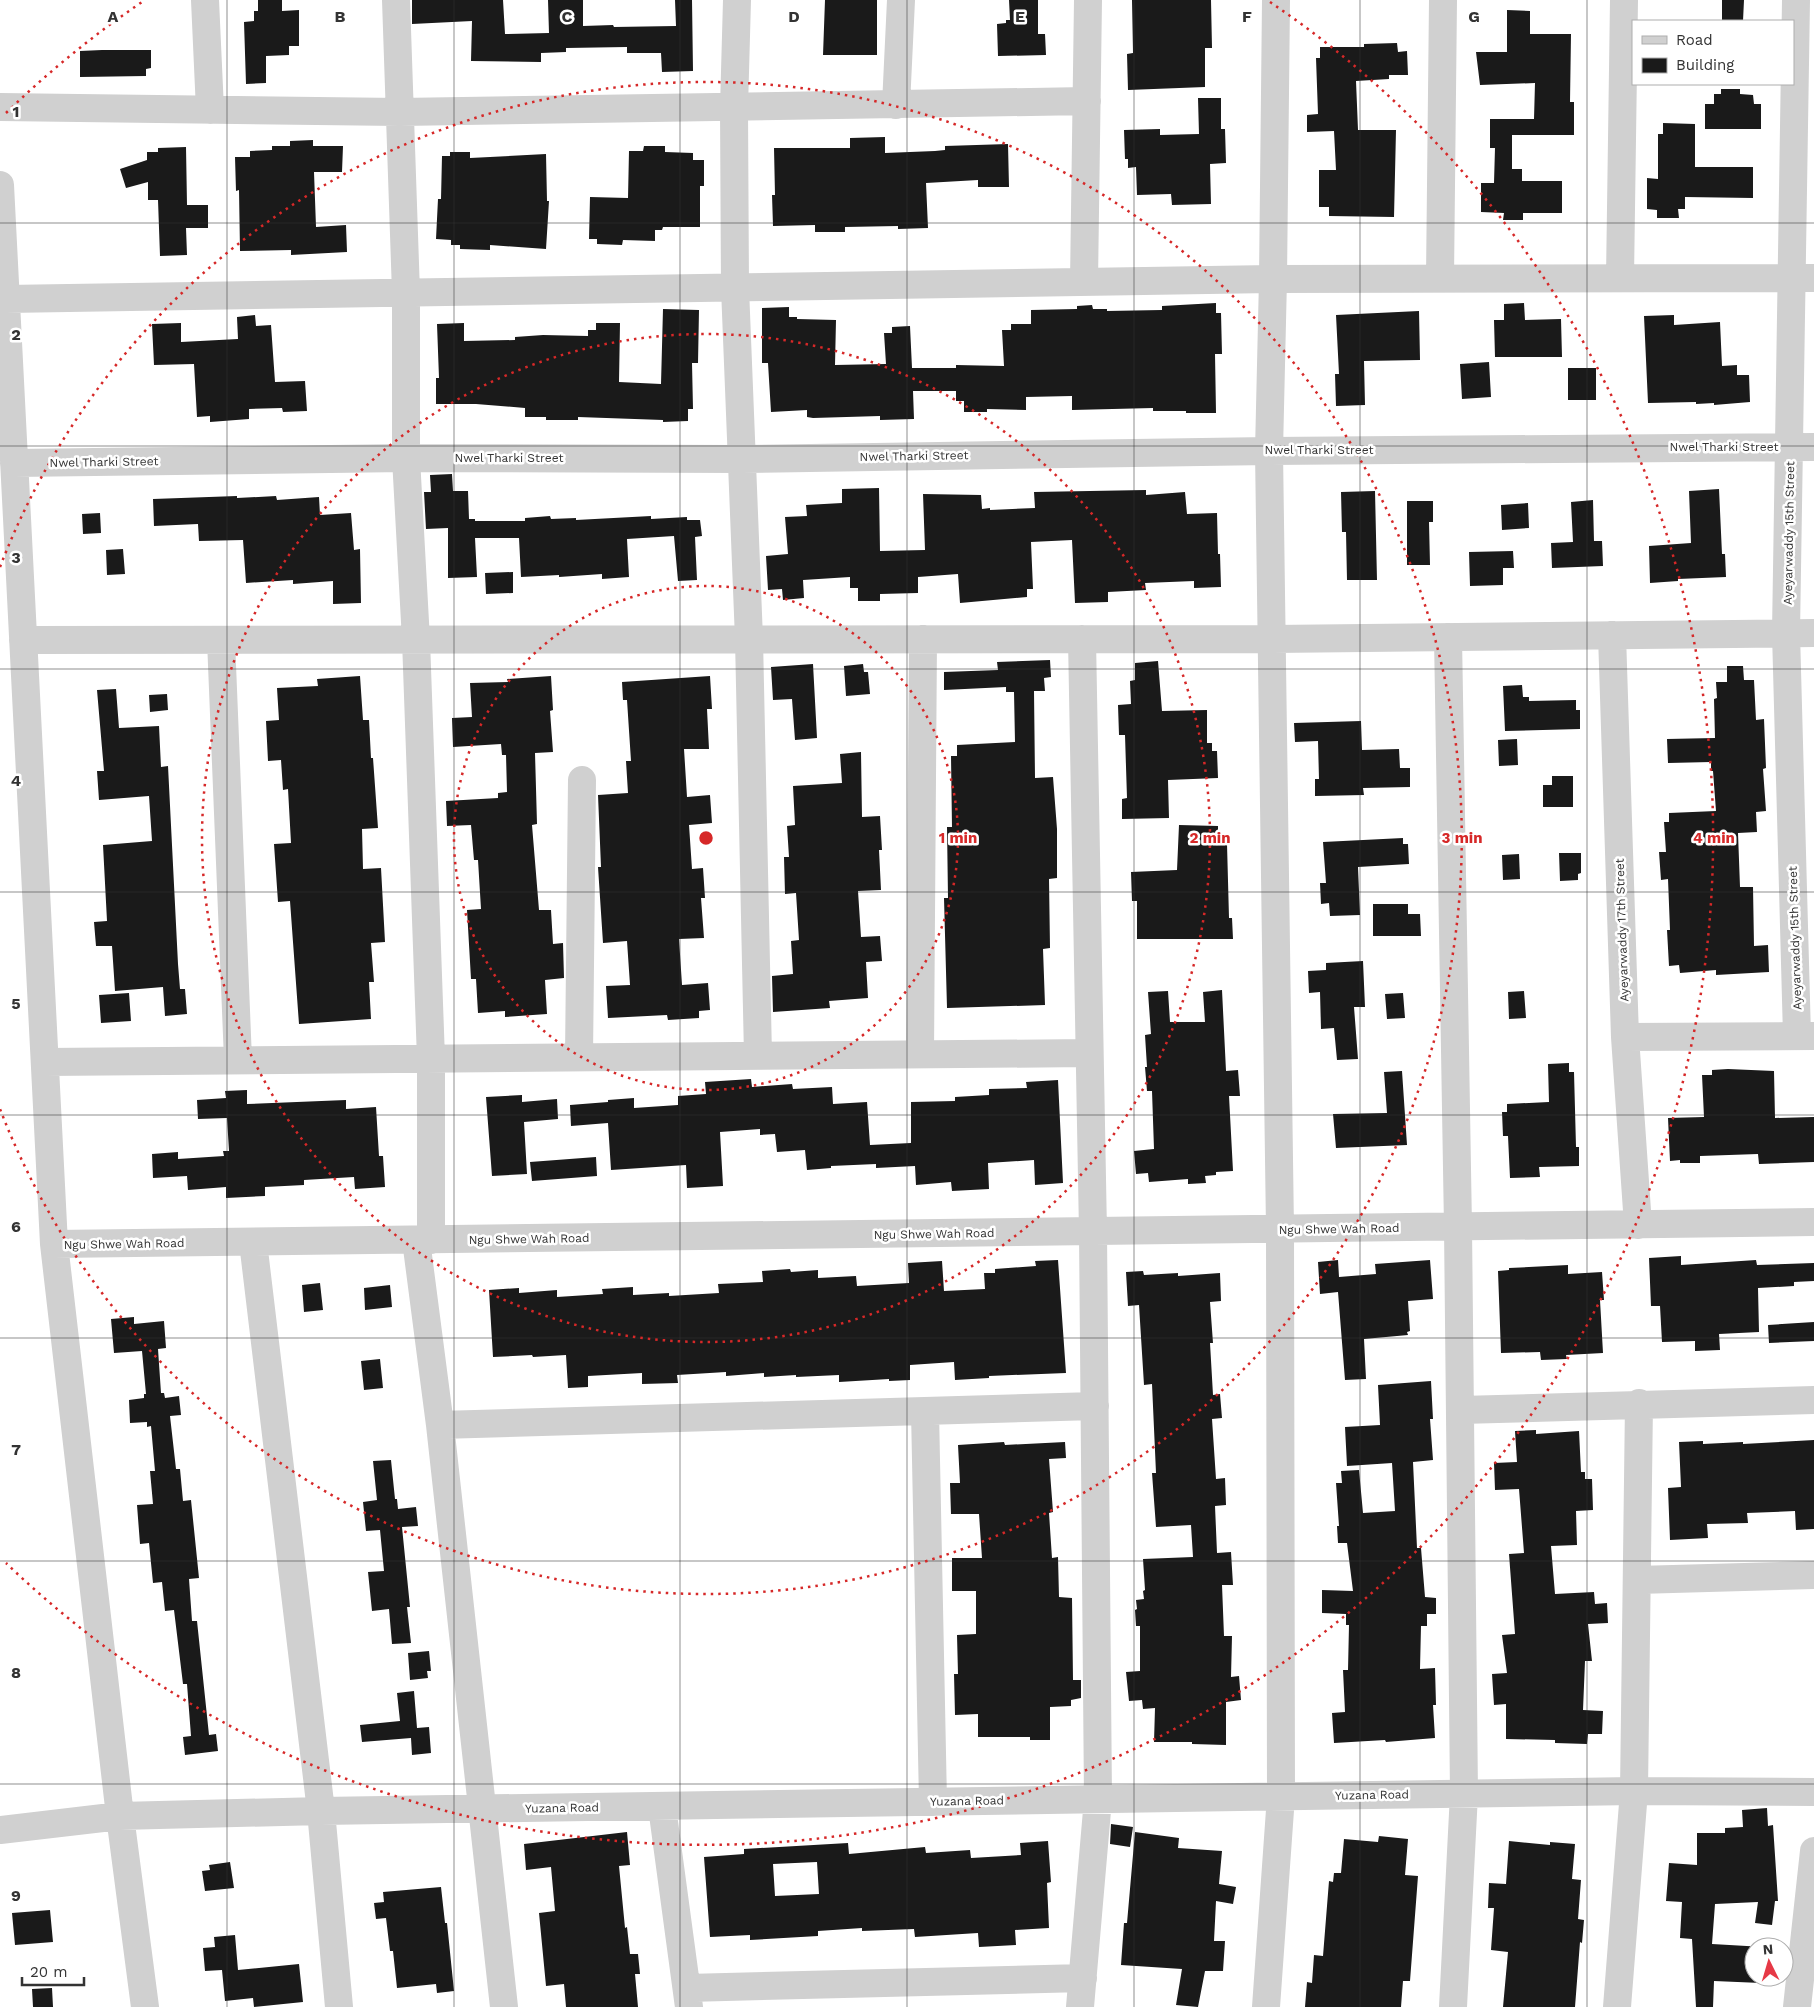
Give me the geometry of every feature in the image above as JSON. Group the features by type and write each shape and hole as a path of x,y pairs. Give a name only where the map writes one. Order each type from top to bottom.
{"street":[{"path":"205,0 210,110"},
{"path":"396,0 406,293 406,458 416,640 431,1058 423,1240 440,1425 504,2007"},
{"path":"737,0 734,108 735,288 749,639 758,1056"},
{"path":"896,105 900,0"},
{"path":"1084,282 1088,0"},
{"path":"1266,2007 1281,1796 1280,1229 1269,451 1276,0"},
{"path":"1440,278 1443,0"},
{"path":"1620,278 1624,0"},
{"name":"Ayeyarwaddy 15th Street","path":"1796,0 1803,278 1802,447 1786,633 1806,1036"},
{"path":"0,107 400,112 1087,102"},
{"path":"0,185 54,1244 120,1816 145,2007"},
{"path":"6,299 1273,279 1803,278"},
{"name":"Nwel Tharki Street","path":"14,463 406,458 742,459 1269,451 1802,447"},
{"path":"23,640 1273,639 1814,633"},
{"name":"Ayeyarwaddy 17th Street","path":"1612,635 1625,1037 1638,1224"},
{"path":"1448,637 1458,1227 1464,1794 1453,2007"},
{"path":"920,1054 923,639"},
{"path":"1080,2007 1098,1799 1093,1232 1082,639"},
{"path":"221,640 238,1060"},
{"path":"579,1058 582,780"},
{"path":"1625,1037 1806,1036"},
{"path":"45,1062 1090,1053"},
{"name":"Ngu Shwe Wah Road","path":"54,1244 1814,1222"},
{"path":"253,1242 321,1811 339,2007"},
{"path":"1460,1410 1639,1403 1814,1400"},
{"path":"1617,2007 1634,1791 1639,1403"},
{"path":"440,1425 1095,1406"},
{"path":"925,1411 934,1802"},
{"path":"1637,1580 1814,1575"},
{"name":"Yuzana Road","path":"0,1830 120,1816 321,1811 1634,1791 1814,1792"},
{"path":"662,1807 688,1997 1083,1978"},
{"path":"1797,2007 1814,1851"}],"building":[{"path":"258,0 282,0 282,11 299,10 299,46 289,46 289,55 266,56 266,83 246,84 244,22 254,21 254,11 258,11"},
{"path":"412,0 503,0 505,34 549,33 548,0 583,0 583,26 613,25 614,27 676,26 675,0 692,0 693,71 662,72 661,53 627,53 627,47 566,48 566,52 541,53 541,62 471,61 472,21 412,24"},
{"path":"825,0 877,0 877,55 823,55"},
{"path":"1009,0 1038,0 1038,34 1045,34 1046,55 998,56 997,24 1006,23 1006,20 1010,20"},
{"path":"1132,0 1211,0 1212,48 1205,48 1205,87 1128,90 1127,54 1133,53"},
{"path":"1722,0 1744,0 1743,20 1722,20"},
{"path":"1507,10 1530,11 1530,34 1571,34 1570,102 1574,102 1574,135 1512,135 1512,169 1522,169 1522,181 1562,181 1562,213 1523,213 1523,220 1503,220 1504,213 1481,212 1481,183 1494,183 1495,148 1490,148 1490,119 1534,119 1535,83 1480,85 1476,52 1507,52"},
{"path":"1397,43 1398,52 1407,51 1408,75 1389,75 1389,79 1356,81 1358,130 1396,130 1394,217 1329,216 1329,207 1319,207 1319,170 1336,170 1334,131 1307,132 1307,115 1318,114 1316,58 1320,58 1320,47 1364,47 1364,44"},
{"path":"151,50 151,68 146,69 146,76 80,77 80,51"},
{"path":"1721,89 1740,89 1740,94 1753,95 1754,104 1761,104 1761,129 1705,129 1705,104 1714,104 1714,94 1721,94"},
{"path":"1198,98 1221,98 1221,129 1225,129 1226,163 1210,164 1211,204 1172,205 1171,194 1137,195 1136,167 1128,168 1128,159 1125,159 1124,130 1160,129 1160,135 1199,134"},
{"path":"1663,123 1695,124 1695,167 1753,167 1753,198 1685,197 1685,209 1678,209 1679,218 1657,218 1657,210 1647,209 1647,178 1658,179 1658,134 1663,134"},
{"path":"885,137 885,153 945,150 945,146 1008,144 1009,187 978,187 978,180 926,183 928,228 898,229 898,226 845,227 845,232 815,232 815,225 773,226 772,195 775,195 774,148 850,148 850,138"},
{"path":"313,140 313,146 343,146 342,172 314,172 316,227 346,225 347,252 291,255 291,250 240,251 239,190 236,191 235,157 250,157 250,151 272,150 272,146 290,146 290,141"},
{"path":"644,146 665,146 665,152 693,153 693,160 704,160 704,186 700,186 700,227 663,227 662,230 655,230 655,241 623,240 622,245 597,244 597,239 589,239 590,197 628,198 629,151 643,151"},
{"path":"186,147 187,205 208,205 208,228 186,228 187,255 160,256 158,200 148,200 148,182 126,188 120,169 147,160 147,152 158,152 158,148"},
{"path":"450,152 470,152 470,158 546,154 547,201 549,201 546,249 490,245 490,250 460,249 460,245 451,245 451,240 436,239 438,199 441,199 442,156 450,156"},
{"path":"1216,303 1216,313 1221,313 1222,354 1215,354 1216,413 1153,411 1153,408 1072,410 1072,396 1026,397 1026,410 987,409 987,412 964,412 964,401 956,401 956,391 913,391 914,419 880,420 880,416 813,418 807,417 807,410 771,412 768,363 762,363 762,308 789,307 789,317 836,320 835,365 886,364 884,333 892,333 892,327 910,326 912,368 956,368 956,365 1004,366 1002,330 1011,330 1011,324 1031,324 1031,310 1077,309 1077,306 1092,305 1093,309 1107,309 1107,311 1162,310 1162,306"},
{"path":"1524,303 1525,320 1561,319 1562,357 1495,357 1494,320 1504,320 1504,304"},
{"path":"663,309 699,310 698,363 692,363 693,409 688,409 688,421 663,422 663,420 578,417 578,420 546,420 546,417 525,417 525,408 476,404 436,404 436,378 439,378 437,324 464,323 464,341 515,340 515,337 543,335 588,336 588,330 596,330 596,323 620,323 619,382 661,384"},
{"path":"1419,311 1420,360 1364,361 1365,405 1336,406 1335,374 1339,374 1336,315"},
{"path":"255,315 256,326 271,325 275,382 305,381 307,411 283,412 282,408 249,409 249,419 210,422 210,416 197,417 194,364 154,365 152,324 181,323 181,342 238,339 237,317"},
{"path":"1674,315 1674,325 1720,322 1722,366 1737,365 1737,375 1749,375 1750,402 1714,405 1714,403 1696,404 1696,402 1648,403 1644,316"},
{"path":"1489,362 1491,397 1462,399 1460,364"},
{"path":"1568,368 1596,368 1596,400 1568,400"},
{"path":"452,474 453,491 468,491 469,519 475,519 475,521 525,521 525,518 550,516 551,519 576,518 576,520 651,516 651,519 687,517 687,520 700,520 702,536 695,537 697,580 678,581 674,536 627,539 629,577 602,579 602,574 521,577 519,538 475,538 477,577 448,578 448,528 426,529 424,492 431,492 430,475"},
{"path":"879,488 880,551 925,550 923,494 981,495 982,509 990,508 990,510 1035,508 1034,492 1146,490 1146,495 1185,492 1187,514 1217,513 1221,587 1194,588 1194,581 1145,583 1146,590 1108,592 1108,602 1075,603 1072,540 1031,542 1033,589 1027,589 1027,597 960,603 958,574 918,577 918,593 880,594 880,601 858,601 858,588 850,588 850,577 803,580 804,598 783,600 782,589 768,590 766,556 788,554 785,517 807,516 806,505 842,503 842,489"},
{"path":"1719,489 1722,554 1725,554 1726,577 1678,579 1678,581 1650,583 1649,546 1691,543 1689,491"},
{"path":"1375,491 1377,580 1347,580 1346,532 1342,532 1341,492"},
{"path":"237,496 237,498 276,496 277,500 319,497 320,515 351,513 354,550 360,549 361,603 333,604 333,581 293,584 293,580 246,583 243,540 199,541 198,524 154,526 153,499"},
{"path":"1593,500 1594,541 1602,541 1603,566 1552,568 1551,543 1573,542 1571,502"},
{"path":"1407,501 1433,501 1433,522 1429,522 1430,565 1407,565"},
{"path":"1528,503 1529,528 1502,530 1501,505"},
{"path":"100,513 101,533 83,534 82,514"},
{"path":"123,549 125,574 107,575 106,550"},
{"path":"1513,551 1514,568 1503,568 1503,585 1470,586 1469,552"},
{"path":"513,572 513,593 486,594 485,573"},
{"path":"1050,660 1051,677 1044,678 1045,691 1034,691 1035,778 1053,777 1057,829 1057,878 1049,879 1050,948 1043,949 1045,1005 947,1008 944,898 948,898 947,827 952,827 951,756 957,756 957,745 1015,742 1014,692 1006,692 1006,687 944,690 944,672 998,670 997,662"},
{"path":"1158,661 1162,711 1207,710 1207,743 1212,743 1212,751 1217,751 1218,778 1168,780 1169,818 1122,819 1122,799 1127,798 1125,735 1119,735 1118,705 1131,704 1130,681 1135,680 1135,663"},
{"path":"813,664 817,738 795,740 792,699 773,700 771,667"},
{"path":"863,664 864,672 868,672 870,694 846,696 844,666"},
{"path":"1727,666 1743,666 1744,680 1754,680 1756,720 1764,719 1766,768 1763,769 1766,811 1756,812 1757,832 1738,833 1740,887 1753,887 1754,946 1768,945 1769,972 1716,975 1716,970 1680,973 1679,965 1669,966 1667,930 1670,930 1668,879 1661,880 1659,852 1666,852 1664,822 1669,822 1669,813 1716,811 1711,762 1668,763 1667,739 1715,738 1714,699 1717,698 1716,682 1727,682"},
{"path":"360,676 363,720 369,720 378,828 362,829 363,869 381,868 385,942 371,943 374,982 369,982 371,1019 299,1024 290,901 278,902 274,844 291,843 288,789 283,790 281,760 268,761 266,721 279,720 277,688 318,686 317,679"},
{"path":"551,676 553,710 550,711 553,752 535,753 537,824 532,825 539,910 551,910 553,944 563,943 564,978 545,980 547,1014 505,1017 505,1011 478,1013 476,979 471,979 467,910 481,909 478,860 474,860 471,825 447,826 446,801 498,798 498,793 507,792 506,755 502,755 501,744 453,747 452,718 472,717 470,683 508,682 507,679"},
{"path":"710,676 712,709 707,709 709,749 684,749 687,797 710,795 712,823 689,825 692,869 703,868 705,898 701,898 704,938 679,939 682,985 708,983 710,1010 699,1011 699,1018 668,1020 667,1015 608,1018 606,986 630,985 627,941 603,943 598,867 601,867 598,795 628,793 626,761 631,761 627,700 623,700 622,682"},
{"path":"1522,685 1523,697 1529,697 1529,701 1576,700 1576,710 1580,710 1580,729 1505,731 1503,686"},
{"path":"116,689 119,728 159,726 161,767 168,766 178,964 180,989 185,989 187,1014 165,1016 163,987 115,991 112,946 96,946 94,922 107,921 103,845 152,841 149,796 99,800 97,771 104,771 97,690"},
{"path":"167,694 168,710 150,712 149,695"},
{"path":"1361,721 1362,750 1399,749 1400,768 1410,768 1410,787 1363,788 1364,795 1315,796 1315,779 1319,779 1318,741 1295,742 1294,723"},
{"path":"1517,739 1518,765 1499,766 1498,740"},
{"path":"861,752 862,817 880,816 882,850 879,850 881,890 858,891 861,937 880,936 882,961 866,962 868,998 829,1001 830,1008 773,1012 772,976 793,974 791,941 799,940 796,893 785,894 784,857 789,857 787,826 795,825 793,786 842,783 840,754"},
{"path":"1552,776 1573,776 1573,807 1543,807 1543,785 1552,785"},
{"path":"1179,825 1218,826 1218,837 1222,837 1222,844 1227,844 1229,918 1232,918 1233,939 1137,939 1137,901 1132,901 1131,872 1177,870"},
{"path":"1403,838 1403,844 1408,844 1409,864 1358,867 1360,915 1330,916 1329,903 1321,904 1320,883 1326,883 1323,842"},
{"path":"1559,853 1581,853 1581,873 1578,874 1578,880 1560,881"},
{"path":"1519,854 1520,879 1503,880 1502,855"},
{"path":"1373,904 1408,904 1408,914 1420,914 1421,936 1373,936"},
{"path":"1363,961 1365,1007 1354,1007 1358,1059 1337,1060 1334,1028 1321,1029 1320,992 1309,993 1308,971 1326,970 1326,963"},
{"path":"1222,990 1226,1071 1238,1070 1240,1096 1229,1096 1233,1171 1216,1172 1216,1175 1205,1176 1206,1183 1188,1184 1188,1179 1149,1182 1148,1173 1136,1174 1134,1151 1154,1149 1152,1091 1147,1091 1145,1067 1147,1067 1145,1035 1151,1034 1148,992 1168,991 1170,1022 1205,1022 1203,992"},
{"path":"1524,991 1526,1018 1509,1019 1508,992"},
{"path":"129,993 131,1021 101,1023 99,995"},
{"path":"1403,993 1405,1018 1387,1019 1385,994"},
{"path":"1569,1063 1569,1072 1574,1072 1576,1147 1579,1147 1579,1166 1539,1167 1540,1177 1510,1178 1508,1136 1503,1136 1502,1112 1507,1112 1507,1104 1549,1102 1548,1064"},
{"path":"1712,1070 1774,1071 1775,1118 1814,1117 1814,1162 1759,1164 1758,1154 1700,1156 1700,1163 1680,1163 1680,1160 1670,1161 1668,1118 1704,1117 1702,1075 1712,1075"},
{"path":"1402,1071 1407,1145 1336,1148 1333,1114 1387,1113 1384,1072"},
{"path":"751,1079 752,1087 792,1084 793,1089 832,1087 833,1104 867,1102 870,1145 911,1143 911,1102 955,1101 955,1097 989,1095 989,1089 1027,1088 1026,1082 1058,1080 1063,1183 1035,1185 1034,1160 988,1163 989,1189 952,1191 951,1182 916,1185 915,1166 876,1168 876,1164 831,1166 831,1168 807,1170 805,1150 777,1152 775,1134 760,1135 760,1129 720,1132 723,1186 687,1188 686,1165 611,1170 608,1123 571,1126 570,1105 634,1098 634,1108 678,1105 678,1096 706,1094 705,1082"},
{"path":"247,1090 247,1104 346,1100 346,1109 376,1107 379,1156 383,1156 385,1187 355,1189 354,1177 304,1180 304,1185 265,1187 265,1196 226,1198 226,1187 188,1190 187,1176 153,1178 152,1154 178,1152 178,1159 224,1156 223,1151 229,1151 227,1118 198,1119 197,1100 226,1098 225,1091"},
{"path":"522,1095 522,1102 557,1099 558,1119 524,1122 527,1174 492,1176 486,1097"},
{"path":"596,1157 597,1176 532,1181 530,1162"},
{"path":"1681,1256 1681,1265 1756,1260 1757,1265 1814,1263 1814,1281 1794,1282 1794,1286 1758,1288 1759,1332 1719,1334 1720,1350 1695,1351 1695,1341 1662,1342 1660,1306 1651,1306 1649,1258"},
{"path":"1058,1260 1066,1373 989,1376 989,1378 955,1380 954,1362 910,1365 910,1380 889,1381 889,1379 839,1382 839,1375 764,1377 764,1373 726,1376 726,1372 677,1375 678,1383 642,1384 642,1373 588,1376 588,1387 568,1388 566,1355 493,1357 489,1290 519,1288 519,1293 557,1290 557,1297 603,1294 602,1289 633,1287 633,1295 669,1293 669,1296 719,1293 718,1284 763,1282 762,1271 790,1269 791,1272 818,1270 818,1278 856,1276 857,1286 909,1283 908,1263 942,1261 944,1291 985,1289 984,1273 995,1273 995,1269 1036,1266 1035,1261"},
{"path":"1338,1260 1339,1277 1376,1274 1375,1264 1430,1260 1433,1299 1408,1301 1410,1331 1407,1332 1408,1335 1364,1339 1366,1379 1345,1380 1338,1292 1320,1294 1318,1262"},
{"path":"1568,1265 1568,1274 1602,1272 1604,1300 1600,1300 1603,1353 1566,1355 1567,1359 1541,1360 1540,1352 1501,1353 1498,1271 1509,1270 1509,1268"},
{"path":"1143,1271 1144,1275 1178,1273 1178,1276 1220,1273 1221,1301 1210,1302 1213,1343 1210,1343 1213,1395 1220,1394 1222,1418 1212,1419 1216,1479 1225,1478 1226,1505 1215,1506 1217,1553 1231,1552 1233,1585 1222,1585 1224,1636 1232,1636 1231,1677 1239,1676 1241,1700 1226,1702 1226,1745 1192,1744 1192,1742 1154,1742 1155,1708 1143,1709 1142,1700 1129,1701 1126,1672 1140,1671 1140,1626 1136,1626 1135,1610 1137,1609 1136,1600 1144,1599 1143,1559 1193,1557 1191,1525 1156,1527 1152,1473 1156,1473 1152,1384 1144,1385 1139,1305 1128,1306 1126,1272"},
{"path":"320,1283 323,1310 304,1312 302,1285"},
{"path":"390,1285 392,1307 365,1310 364,1288"},
{"path":"134,1317 134,1324 164,1321 166,1348 158,1349 161,1393 164,1393 165,1398 179,1396 181,1415 170,1416 176,1469 180,1469 183,1501 191,1500 199,1578 189,1579 192,1621 197,1621 209,1735 216,1734 218,1751 185,1755 183,1737 191,1736 187,1684 183,1684 174,1610 165,1611 162,1582 153,1583 149,1543 140,1544 137,1505 153,1504 150,1471 155,1471 151,1426 147,1427 147,1422 130,1423 129,1400 144,1398 144,1394 146,1394 142,1351 114,1353 111,1319"},
{"path":"1814,1322 1814,1341 1769,1343 1768,1325"},
{"path":"380,1359 383,1388 364,1390 361,1361"},
{"path":"1431,1381 1433,1419 1430,1419 1433,1460 1413,1462 1417,1548 1421,1548 1425,1597 1436,1598 1436,1614 1427,1614 1427,1626 1421,1626 1420,1669 1435,1668 1436,1705 1433,1705 1435,1738 1386,1742 1385,1740 1334,1743 1332,1713 1345,1712 1343,1670 1348,1670 1349,1625 1346,1625 1346,1614 1322,1613 1322,1590 1353,1591 1347,1543 1338,1543 1337,1526 1339,1526 1336,1483 1342,1483 1341,1471 1359,1470 1363,1513 1395,1511 1392,1463 1347,1466 1345,1427 1380,1425 1378,1385"},
{"path":"1536,1430 1536,1434 1579,1431 1581,1472 1585,1472 1585,1479 1592,1479 1593,1510 1576,1511 1577,1545 1551,1546 1555,1594 1594,1592 1595,1604 1607,1603 1608,1623 1588,1624 1592,1661 1585,1661 1583,1710 1603,1711 1602,1734 1588,1734 1587,1744 1555,1743 1555,1740 1506,1739 1506,1704 1494,1705 1492,1674 1507,1673 1502,1635 1515,1634 1509,1554 1524,1553 1519,1489 1495,1490 1494,1463 1517,1462 1515,1431"},
{"path":"1814,1440 1814,1529 1796,1530 1795,1511 1747,1513 1748,1523 1707,1524 1708,1538 1670,1540 1668,1488 1681,1487 1679,1442 1703,1441 1703,1444 1743,1442 1743,1444"},
{"path":"1004,1442 1005,1445 1065,1442 1066,1458 1049,1459 1053,1512 1049,1513 1052,1558 1058,1557 1059,1597 1072,1598 1073,1680 1081,1680 1081,1698 1071,1700 1071,1706 1050,1707 1050,1740 1030,1740 1030,1737 978,1737 978,1714 955,1715 954,1674 958,1674 957,1635 976,1634 976,1591 952,1591 952,1558 982,1558 979,1514 951,1514 950,1483 960,1483 958,1445"},
{"path":"391,1460 395,1499 397,1499 398,1509 416,1507 418,1526 402,1527 410,1607 407,1607 411,1643 392,1644 389,1609 372,1611 368,1572 384,1571 380,1530 366,1531 363,1502 377,1500 373,1461"},
{"path":"429,1651 431,1671 427,1671 428,1678 410,1680 408,1653"},
{"path":"414,1691 417,1728 429,1727 431,1753 412,1755 411,1738 362,1742 360,1725 400,1721 397,1693"},
{"path":"1767,1808 1768,1826 1773,1825 1778,1901 1775,1901 1772,1925 1755,1923 1758,1902 1715,1904 1712,1944 1744,1946 1744,1982 1714,1981 1713,2007 1696,2007 1692,1939 1680,1938 1682,1902 1666,1901 1669,1863 1697,1865 1697,1833 1725,1833 1725,1828 1743,1827 1742,1810"},
{"path":"1111,1824 1133,1827 1130,1847 1110,1844"},
{"path":"627,1832 630,1865 619,1866 625,1928 627,1927 630,1954 638,1954 640,1974 635,1974 638,2007 566,2007 564,1984 546,1986 539,1913 555,1911 551,1867 526,1870 524,1844"},
{"path":"1135,1832 1179,1838 1178,1848 1222,1851 1219,1884 1236,1887 1233,1904 1216,1901 1214,1941 1225,1941 1223,1971 1205,1971 1198,2007 1176,2005 1182,1969 1121,1965 1124,1923 1127,1923"},
{"path":"1379,1836 1408,1839 1405,1875 1418,1876 1410,1981 1403,1981 1401,2007 1305,2007 1307,1982 1312,1983 1314,1955 1323,1956 1329,1881 1333,1882 1334,1873 1341,1873 1344,1839 1378,1842"},
{"path":"1048,1841 1051,1882 1047,1883 1049,1928 1015,1930 1016,1945 979,1947 978,1933 915,1937 914,1929 862,1931 862,1928 818,1931 818,1936 750,1940 750,1935 710,1937 704,1857 744,1854 744,1849 848,1843 849,1854 925,1847 926,1853 970,1850 971,1858 1021,1855 1020,1843","holes":["817,1862 819,1894 775,1896 773,1864"]},
{"path":"1509,1841 1550,1845 1550,1842 1575,1844 1572,1879 1581,1880 1578,1919 1584,1920 1582,1943 1580,1942 1575,2007 1503,2007 1508,1952 1491,1950 1494,1908 1488,1908 1489,1883 1506,1884"},
{"path":"230,1862 234,1888 205,1891 202,1871 210,1870 209,1865"},
{"path":"441,1887 454,1991 437,1993 436,1984 397,1988 393,1951 390,1951 386,1918 376,1919 374,1903 384,1902 383,1892"},
{"path":"50,1910 53,1942 15,1945 12,1913"},
{"path":"235,1935 238,1970 299,1964 303,2002 254,2007 253,1998 225,2001 222,1970 205,1971 203,1948 215,1947 214,1937"},
{"path":"52,1988 53,2007 33,2007 32,1989"}]}
